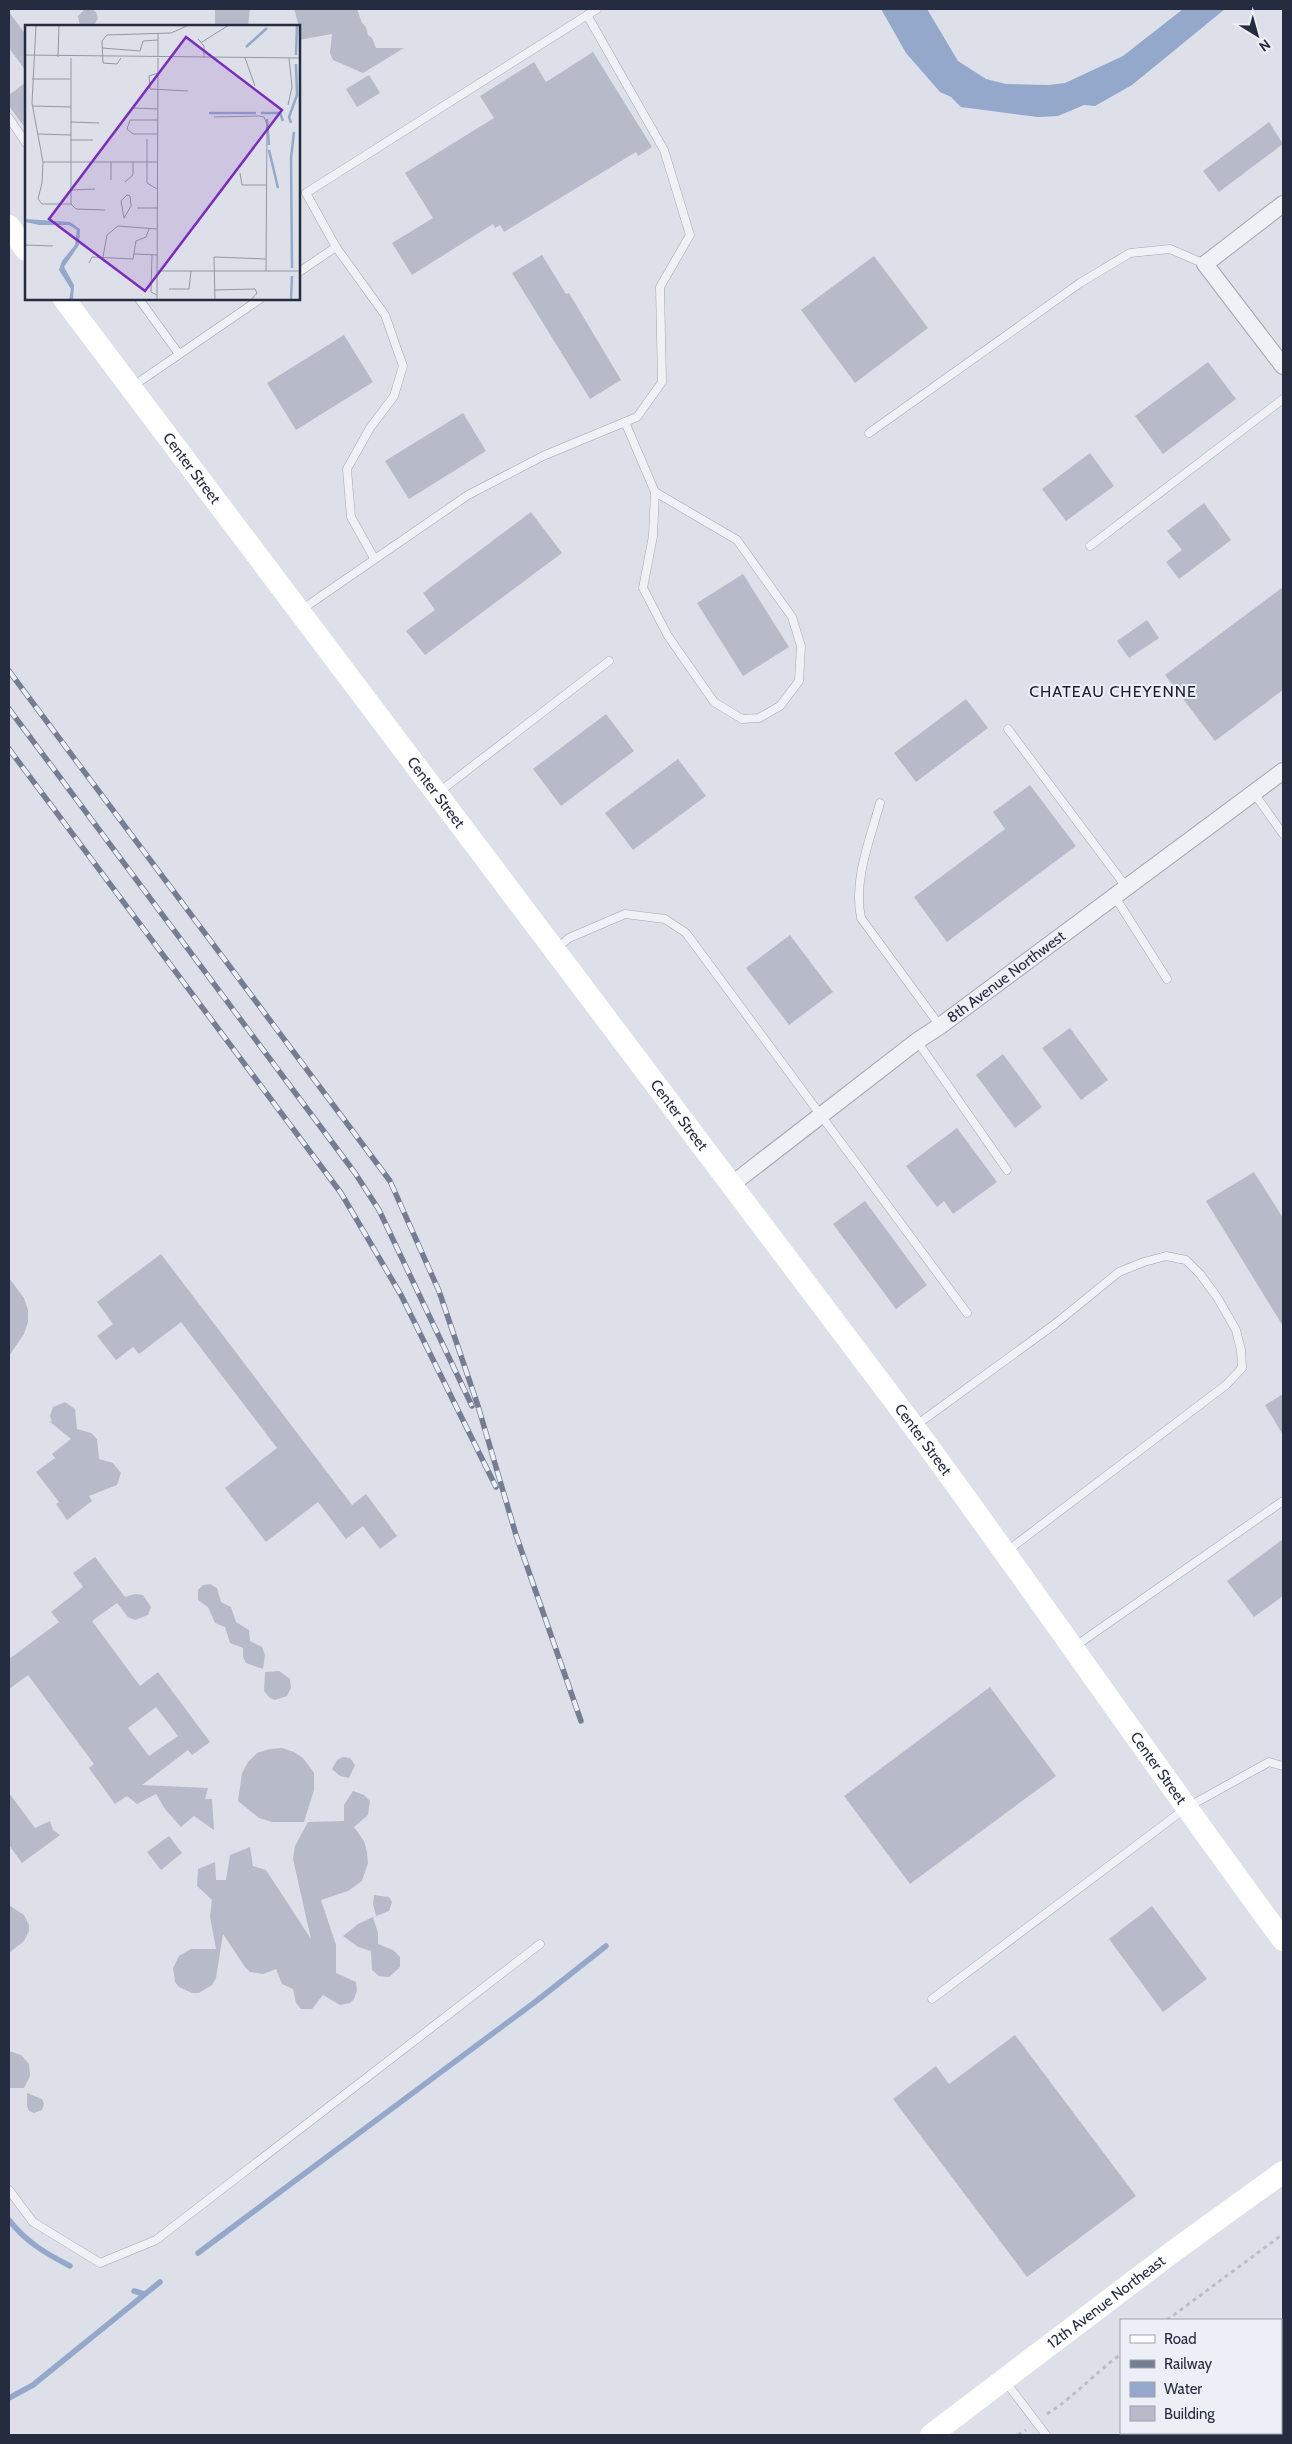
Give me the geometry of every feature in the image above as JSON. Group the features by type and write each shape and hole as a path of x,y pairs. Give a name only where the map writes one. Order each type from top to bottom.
{"main road":[{"path":"9,226 19,250"},
{"name":"Center Street","path":"65,300 914,1427 1006,1552 1071,1648 1283,1940"},
{"name":"12th Avenue Northeast","path":"931,2435 1171,2253 1283,2172"}],"street":[{"path":"1283,204 1206,264 1283,366"},
{"name":"8th Avenue Northwest","path":"731,1185 917,1041 1121,893 1283,771"}],"lane":[{"path":"374,558 351,517 347,469 370,428 394,396 403,366 385,315 336,247 306,193 597,9"},
{"path":"300,611 374,558 468,495 543,456 637,417 662,382 660,287 690,235 664,150 587,16"},
{"path":"9,118 25,142"},
{"path":"300,271 336,247"},
{"path":"869,433 1080,282 1130,253 1170,248 1206,264"},
{"path":"140,300 178,354"},
{"path":"131,387 259,300"},
{"path":"1090,546 1283,399"},
{"path":"625,422 655,492 653,536 643,588 668,636 714,702 742,719 759,718 780,706 799,681 801,646 792,617 737,540 655,492"},
{"path":"437,793 609,661"},
{"path":"1008,729 1121,893 1168,979"},
{"path":"1254,793 1283,834"},
{"path":"880,803 860,878 858,901 861,918 940,1026"},
{"path":"554,950 569,938 625,914 665,919 686,933 967,1314"},
{"path":"917,1041 1007,1170"},
{"path":"914,1427 1055,1324 1119,1272 1166,1256 1186,1260 1200,1274 1236,1330 1241,1350 1242,1368 1226,1385 1006,1552"},
{"path":"1071,1648 1283,1500"},
{"path":"932,1999 1186,1808 1269,1762 1283,1766"},
{"path":"9,2190 33,2222 100,2263 156,2240 540,1944"},
{"path":"1004,2379 1046,2435"}],"path":[{"path":"1168,2319 1283,2234"},
{"path":"1018,2435 1067,2401 1098,2371 1120,2355"}],"water":[{"path":"881,9 927,9 958,61 986,79 1006,84 1049,85 1065,83 1123,56 1183,9 1225,9 1132,85 1095,106 1084,105 1058,116 1038,117 961,107 951,97 940,92 906,53"}],"building":[{"path":"85,9 92,9 96,12 98,18 94,25 80,25 78,16"},
{"path":"215,9 250,9 248,25 215,25"},
{"path":"294,9 357,9 362,23 366,27 368,35 372,38 376,48 404,48 363,73 333,60 330,53 332,34 300,40 299,25"},
{"path":"9,12 25,34 25,70 9,48"},
{"path":"593,52 652,147 638,156 636,152 504,232 500,225 495,228 493,224 412,275 392,243 433,218 405,173 494,118 480,96 534,62 546,82"},
{"path":"369,75 380,93 357,107 346,89"},
{"path":"25,83 25,128 9,106 9,95"},
{"path":"1269,122 1283,144 1219,192 1203,171"},
{"path":"542,255 566,294 569,293 621,380 590,399 512,273"},
{"path":"874,256 928,328 855,383 801,310"},
{"path":"344,335 373,382 296,430 267,383"},
{"path":"1208,362 1236,399 1163,454 1135,416"},
{"path":"463,413 486,451 409,499 385,461"},
{"path":"1090,453 1114,486 1066,521 1042,489"},
{"path":"1204,503 1231,540 1179,579 1166,562 1182,550 1167,531"},
{"path":"531,512 562,553 425,655 406,631 435,610 423,593"},
{"path":"743,574 789,647 743,676 697,603"},
{"path":"1283,587 1283,690 1215,741 1165,675"},
{"path":"1147,620 1159,638 1129,658 1117,641"},
{"path":"966,699 988,728 916,782 894,753"},
{"path":"606,714 634,751 561,806 533,769"},
{"path":"678,759 706,796 633,850 605,813"},
{"path":"1030,785 1076,846 947,942 914,897 1005,829 993,812"},
{"path":"790,935 833,992 789,1025 746,968"},
{"path":"1070,1028 1108,1080 1081,1100 1042,1048"},
{"path":"1003,1054 1042,1107 1015,1128 976,1075"},
{"path":"957,1128 997,1182 953,1214 944,1201 937,1207 906,1166"},
{"path":"1254,1172 1283,1218 1283,1326 1206,1201"},
{"path":"865,1201 927,1285 896,1309 833,1224"},
{"path":"161,1254 352,1505 366,1494 397,1536 380,1549 363,1526 346,1539 318,1502 266,1542 225,1488 277,1448 181,1322 139,1354 133,1347 116,1360 97,1336 113,1324 97,1302"},
{"path":"9,1278 24,1298 28,1310 28,1322 24,1334 9,1356"},
{"path":"1283,1394 1283,1435 1265,1405"},
{"path":"65,1402 75,1409 77,1429 91,1433 97,1439 99,1459 113,1463 121,1473 117,1485 89,1496 92,1501 67,1520 56,1504 59,1502 36,1472 55,1458 52,1454 71,1439 49,1421 52,1422 50,1416 53,1407"},
{"path":"1283,1539 1283,1596 1254,1617 1227,1581"},
{"path":"95,1557 125,1597 135,1594 143,1595 151,1607 148,1615 135,1620 128,1617 117,1603 92,1621 140,1686 158,1672 210,1742 192,1755 188,1750 142,1785 208,1788 205,1799 212,1799 214,1830 194,1816 181,1827 165,1809 156,1794 137,1804 127,1796 115,1804 89,1768 94,1764 28,1675 9,1689 9,1659 59,1622 51,1612 83,1587 73,1573","holes":["156,1707 178,1736 149,1756 128,1728"]},
{"path":"210,1584 217,1588 221,1602 231,1607 236,1622 249,1630 250,1641 262,1647 265,1655 263,1669 246,1663 243,1657 243,1648 230,1643 225,1627 215,1623 208,1607 198,1600 198,1590 203,1585"},
{"path":"279,1671 290,1679 291,1688 287,1696 275,1700 270,1698 264,1691 265,1672"},
{"path":"990,1687 1056,1776 910,1884 844,1796"},
{"path":"282,1748 294,1752 303,1758 314,1773 314,1790 304,1822 272,1822 259,1818 238,1801 242,1773 248,1762 257,1753"},
{"path":"343,1757 350,1758 355,1765 349,1778 340,1776 332,1769 337,1760"},
{"path":"353,1791 364,1795 370,1801 368,1815 354,1827 364,1841 368,1863 362,1881 348,1891 321,1900 336,1945 336,1973 356,1982 357,1990 354,1999 350,2003 340,2005 323,1995 312,2009 301,2009 296,2003 293,1989 282,1984 276,1969 263,1974 250,1972 223,1934 216,1978 212,1985 199,1993 192,1993 179,1987 175,1982 173,1968 179,1956 191,1949 216,1949 210,1917 212,1900 197,1886 198,1869 215,1862 216,1880 226,1880 230,1855 250,1847 253,1866 266,1870 311,1939 293,1859 295,1846 308,1822 344,1821 344,1805"},
{"path":"9,1793 35,1828 50,1821 53,1830 60,1835 22,1863 9,1845"},
{"path":"169,1836 182,1853 161,1870 147,1852"},
{"path":"374,1895 389,1897 392,1902 389,1911 376,1916 373,1904"},
{"path":"9,1905 24,1915 29,1925 29,1931 24,1941 9,1953"},
{"path":"1152,1906 1207,1979 1163,2012 1109,1939"},
{"path":"373,1917 378,1933 378,1944 393,1950 400,1957 400,1967 389,1977 379,1976 372,1970 371,1951 358,1947 343,1936 358,1924"},
{"path":"1015,2035 1136,2196 1027,2277 893,2099 936,2066 949,2084"},
{"path":"9,2051 21,2055 29,2064 30,2076 24,2088 9,2088"},
{"path":"27,2093 42,2099 44,2104 42,2110 34,2113 29,2111"}],"waterway":[{"path":"198,2253 539,1999 606,1946"},
{"path":"9,2220 22,2235 36,2246 70,2266"},
{"path":"9,2398 33,2385 160,2282"},
{"path":"134,2291 144,2294"}],"railway":[{"path":"9,671 390,1181 439,1291 478,1406 516,1535 581,1721"},
{"path":"9,709 355,1173 379,1210 472,1406"},
{"path":"9,749 341,1193 401,1295 496,1487"}],"district":[{"name":"CHATEAU CHEYENNE","path":"1113,691"}]}
